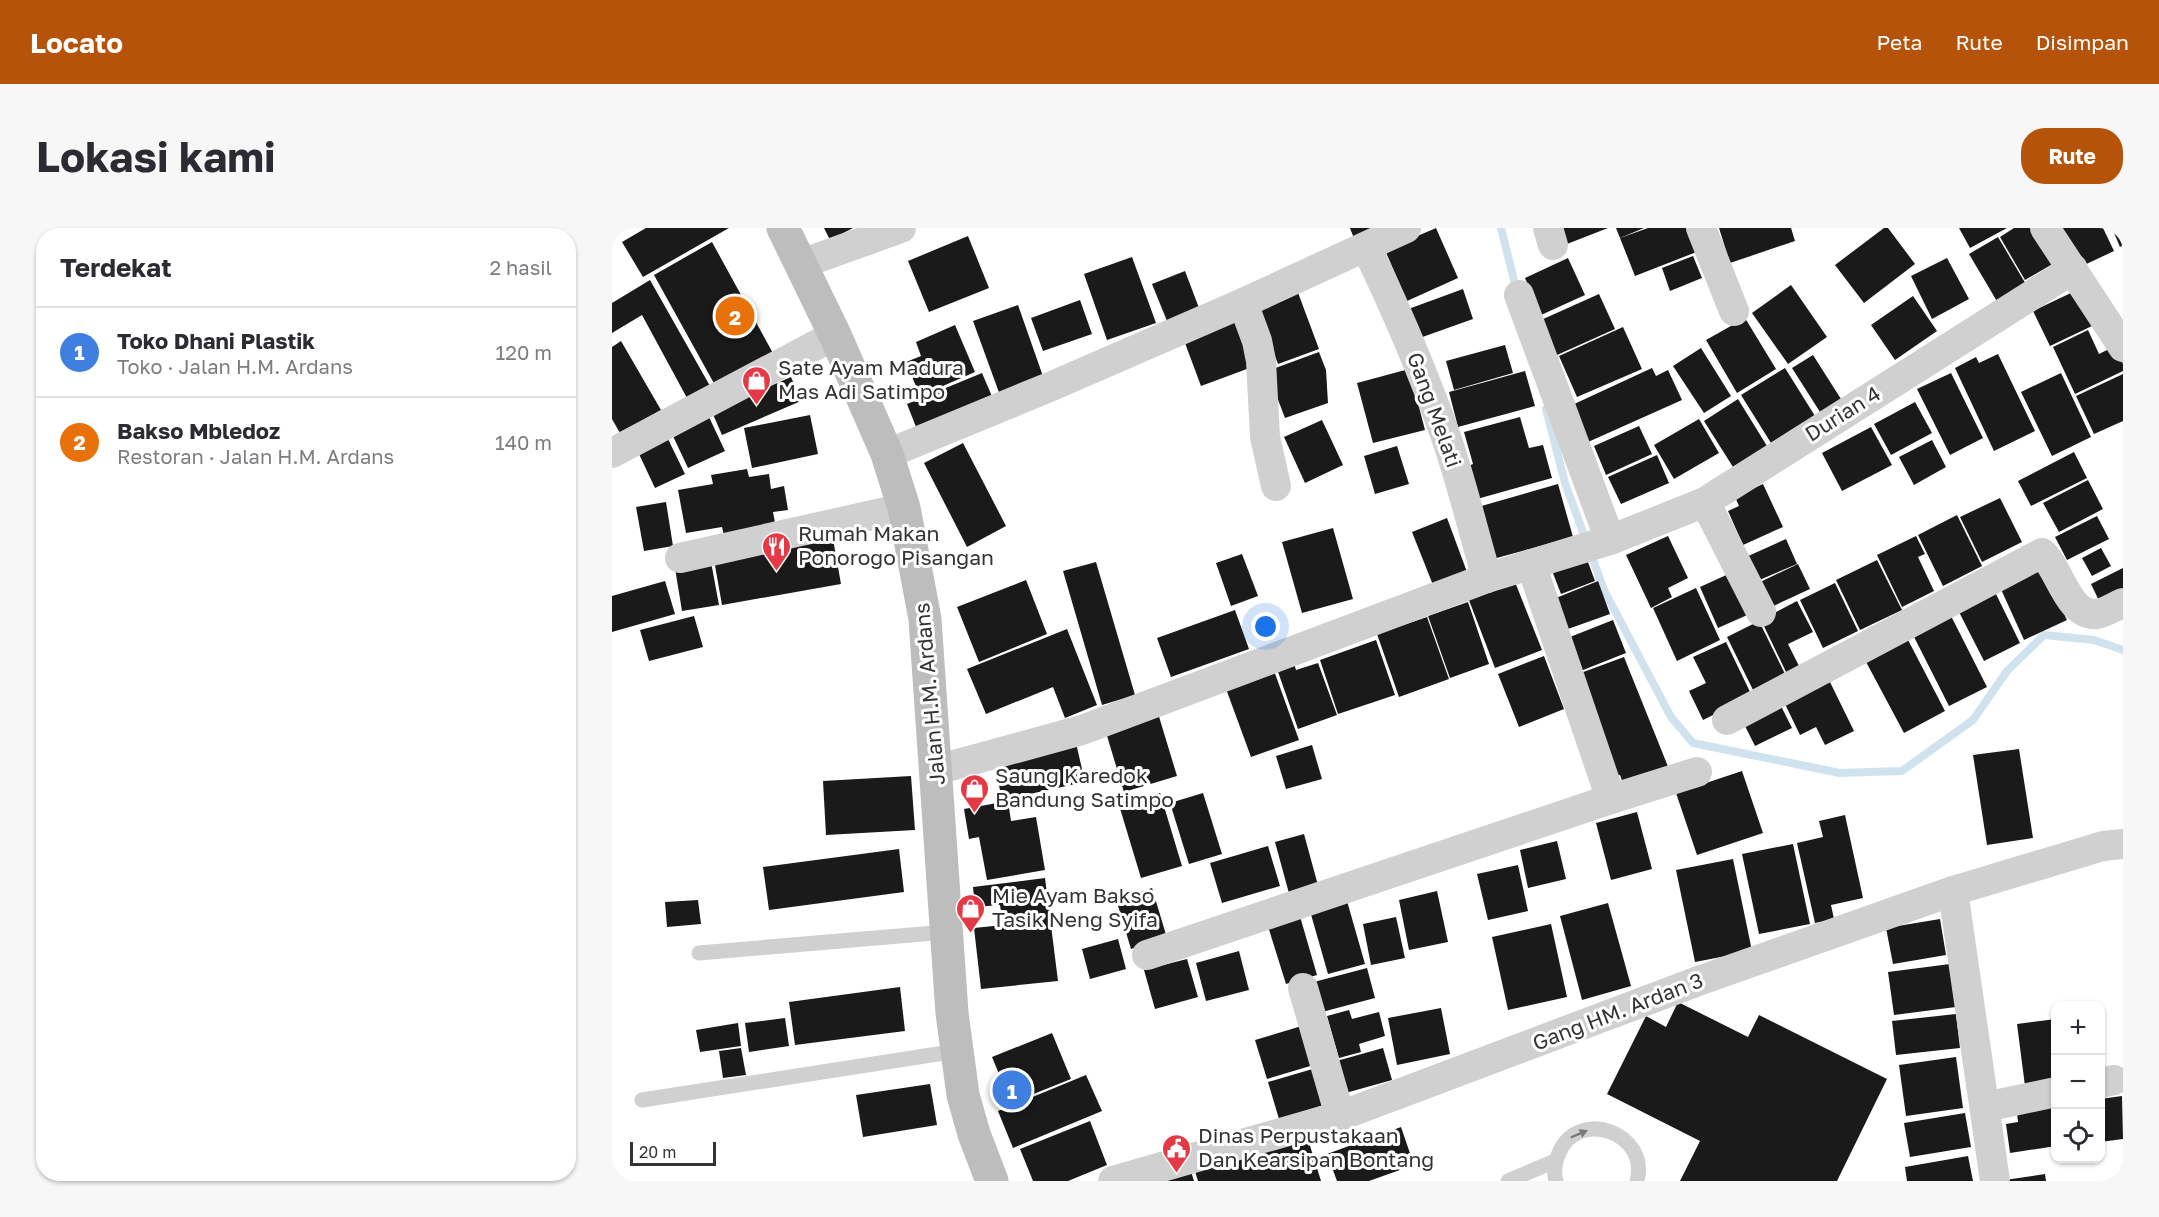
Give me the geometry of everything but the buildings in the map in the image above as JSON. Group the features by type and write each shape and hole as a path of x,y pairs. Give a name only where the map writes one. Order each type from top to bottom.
{"street":[{"name":"Jalan H.M. Ardans","path":"783,228 835,335 887,454 904,508 926,619 952,1013 963,1095 974,1134 992,1181"},
{"path":"801,264 900,228"},
{"path":"887,454 1052,386 1243,303 1406,228"},
{"path":"1701,228 1734,311"},
{"path":"2045,228 2123,347"},
{"name":"Gang Melati","path":"1366,247 1395,307 1428,390 1446,440 1487,578"},
{"name":"Durian 4","path":"936,770 1082,730 1487,578 1598,544 1705,502 2073,270"},
{"path":"1519,295 1598,544"},
{"path":"1243,303 1257,341 1261,362 1265,437 1276,486"},
{"path":"612,453 835,335"},
{"path":"1705,502 1761,612"},
{"path":"680,558 904,508"},
{"path":"1727,720 2042,553 2079,609 2090,614 2100,614 2123,603"},
{"path":"1531,564 1611,799"},
{"path":"1147,955 1697,772"},
{"name":"Gang HM. Ardan 3","path":"1113,1181 1340,1116 1701,980 1953,891 2103,846 2123,844"},
{"path":"1953,891 1995,1181"},
{"path":"1303,987 1340,1116"},
{"path":"1985,1107 2051,1093"}],"lane":[{"path":"699,953 946,932"},
{"path":"642,1100 957,1051"},
{"path":"1556,1181 1555,1161 1561,1148 1570,1137 1582,1131 1596,1129 1610,1131 1623,1138 1632,1148 1637,1161 1636,1181"},
{"path":"1508,1181 1555,1161"}],"waterway":[{"path":"1501,228 1517,292"},
{"path":"1546,409 1565,483 1604,590 1671,717 1693,743 1840,773 1902,771 1973,720 2007,671 2044,635 2094,640 2123,650"}],"place":[{"name":"Bakso Mbledoz","path":"735,316"},
{"name":"Sate Ayam Madura Mas Adi Satimpo","path":"757,406"},
{"name":"Rumah Makan Ponorogo Pisangan","path":"777,572"},
{"name":"Saung Karedok Bandung Satimpo","path":"974,814"},
{"name":"Mie Ayam Bakso Tasik Neng Syifa","path":"971,934"},
{"name":"Toko Dhani Plastik","path":"1012,1090"},
{"name":"Dinas Perpustakaan Dan Kearsipan Bontang","path":"1177,1174"}]}
